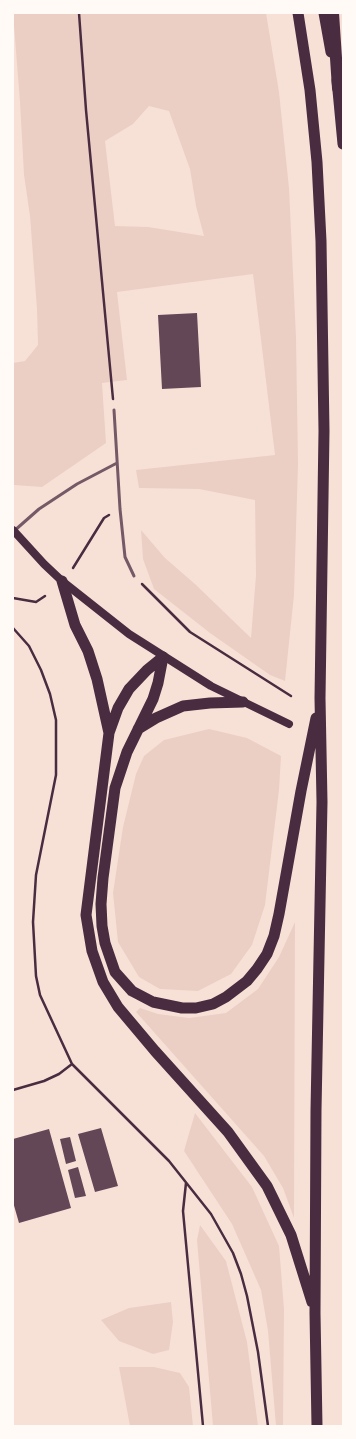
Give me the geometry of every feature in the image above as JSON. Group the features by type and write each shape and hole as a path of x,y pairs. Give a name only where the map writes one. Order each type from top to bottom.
{"highway":[{"path":"298,13 310,90 317,162 321,241 324,431 320,663 322,802 316,1102 316,1426"},
{"path":"324,13 338,88"},
{"path":"333,13 343,144"},
{"path":"62,581 75,625 88,651 97,679 109,733"},
{"path":"163,657 153,700 126,752 115,788 101,904 102,926 105,943 115,972 132,991 153,1002 182,1008 196,1008 213,1004 237,990 247,981 267,954 274,936 279,914 301,791 320,698"},
{"path":"163,657 129,688 118,708 109,733 86,915 92,951 103,982 118,1007 155,1051 228,1132 267,1186 291,1235 315,1313"},
{"path":"138,730 156,718 183,706 243,702"}],"main road":[{"path":"13,530 44,564 62,581 129,634 163,657 211,686 289,724"}],"lane":[{"path":"114,410 120,509 125,556 134,576"},
{"path":"13,530 39,509 64,492 117,463"}],"path":[{"path":"80,13 86,110 114,410"},
{"path":"74,568 104,518 120,509"},
{"path":"134,576 190,632 291,696"},
{"path":"13,598 36,602 45,596"},
{"path":"13,628 29,646 41,670 50,694 56,720 56,775 36,875 33,922 34,959 40,995 72,1064 169,1161 211,1214 233,1253 247,1296 258,1352 268,1426"},
{"path":"13,1090 44,1081 59,1074 72,1064"},
{"path":"186,1183 183,1211 203,1426"}],"shaded area":[{"path":"13,13 266,13 279,92 289,188 296,337 298,464 294,595 285,681 270,675 210,633 154,589 143,559 141,530 165,558 195,584 251,638 256,575 255,500 199,489 139,488 136,470 275,455 253,274 117,292 127,380 102,383 106,443 42,487 14,485 13,483 13,363 25,361 38,345 37,309 30,216 24,175","holes":["149,106 169,111 190,169 196,206 204,236 148,227 115,226 105,141 133,124"]},
{"path":"209,729 247,738 281,756 279,790 265,905 252,945 231,974 198,991 160,989 139,977 118,942 113,893 123,827 136,774 144,756 164,740"},
{"path":"295,922 294,1218 283,1188 264,1156 136,1012 140,1008 158,1014 189,1018 226,1013 258,989 279,957"},
{"path":"195,1113 252,1187 279,1246 284,1309 283,1426 276,1426 268,1331 261,1290 232,1224 184,1151"},
{"path":"200,1225 226,1261 247,1342 258,1426 213,1426 197,1240"},
{"path":"171,1302 173,1322 169,1350 153,1354 119,1341 101,1320 129,1308"},
{"path":"119,1367 154,1367 180,1373 189,1387 193,1426 130,1426"}],"building":[{"path":"197,313 201,387 162,389 158,315"},
{"path":"101,1128 118,1186 95,1192 78,1134"},
{"path":"49,1129 71,1208 19,1223 13,1202 13,1139"},
{"path":"70,1137 76,1161 66,1164 60,1139"},
{"path":"78,1167 86,1196 75,1198 68,1170"}]}
